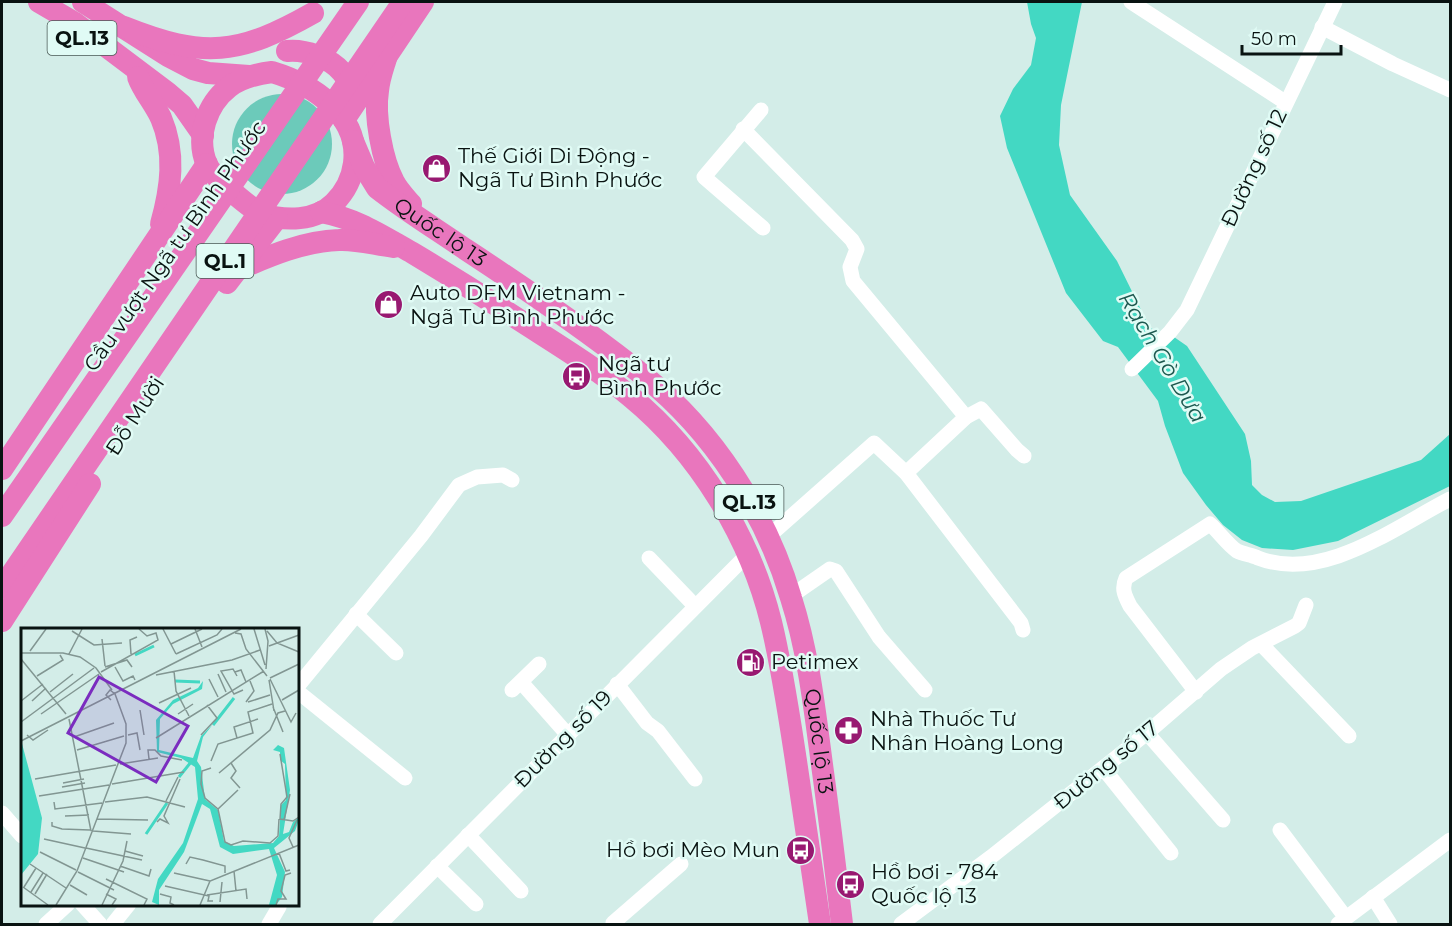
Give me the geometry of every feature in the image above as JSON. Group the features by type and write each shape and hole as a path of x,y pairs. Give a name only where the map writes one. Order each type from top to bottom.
{"highway":[{"name":"QL.13","path":"22,2 70,30 182,105 203,135"},
{"name":"QL.13","path":"39,2 75,23 142,77"},
{"name":"QL.13","path":"83,2 168,56 201,72 249,76 272,72 304,84 323,98 344,120 353,141 354,158 348,184 332,205 321,212 300,219 277,218 260,212 241,199 213,174 207,164 203,135 209,111 218,97 231,86 249,76"},
{"name":"Cầu vượt Ngã tư Bình Phước","path":"6,487 346,2"},
{"name":"Cầu vượt Ngã tư Bình Phước","path":"6,487 358,2"},
{"name":"Cầu vượt Ngã tư Bình Phước","path":"42,516 390,2"},
{"name":"QL.1","path":"2,563 42,516 403,2"},
{"path":"344,120 423,2"},
{"path":"124,27 153,39 178,45 213,49 256,40 294,24 317,7"},
{"path":"272,72 317,7"},
{"path":"287,51 307,52 335,66 344,74 359,97"},
{"path":"387,55 379,82 377,99 385,158 394,182 422,220"},
{"path":"142,77 161,119 171,157 170,186 156,240"},
{"name":"Quốc lộ 13","path":"353,141 364,167 377,188 574,323 643,375 669,398 721,457 745,494 768,537 791,596 804,647 816,717 842,924"},
{"name":"QL.1","path":"2,516 6,487 156,240 207,164"},
{"path":"186,198 198,210 230,232 241,237 262,237"},
{"name":"Quốc lộ 13","path":"321,212 354,220 456,279 552,341 631,397 681,447 703,476 723,506 748,554 771,621 793,738 820,924"},
{"name":"Đỗ Mười","path":"2,621 158,380 277,218"},
{"path":"237,270 279,253 330,241 352,240 404,248"},
{"name":"QL.1","path":"2,588 42,516"}],"street":[{"path":"1131,2 1285,102"},
{"name":"Đường số 12","path":"1132,369 1170,332 1187,310 1335,2"},
{"path":"1322,27 1393,64 1450,90"},
{"path":"761,110 704,177 763,228"},
{"path":"743,129 852,240 857,249 849,267 853,281 966,417"},
{"path":"906,473 966,417 981,409 1024,456"},
{"path":"768,537 874,443 906,473 1021,623 1023,630"},
{"path":"298,688 421,536 459,485 477,477 503,475 512,480"},
{"path":"1196,692 1130,606 1122,586 1126,578 1210,524 1237,551 1271,563 1291,566 1350,552 1450,499"},
{"name":"Đường số 19","path":"380,924 748,554"},
{"path":"649,558 695,606"},
{"path":"791,596 830,569 836,571 879,637 925,690"},
{"name":"Đường số 17","path":"901,924 991,857 1103,768 1221,669 1299,622 1306,605"},
{"path":"356,614 396,653"},
{"path":"1261,644 1349,736"},
{"path":"539,664 517,686 567,734"},
{"path":"617,684 647,723 658,731 695,779"},
{"path":"298,690 405,778"},
{"path":"1147,732 1223,820"},
{"path":"1103,768 1172,853"},
{"path":"4,822 21,835"},
{"path":"1280,830 1342,921 1450,840"},
{"path":"468,835 521,891"},
{"path":"613,923 681,864"},
{"path":"437,866 476,904"},
{"path":"1373,897 1390,924"},
{"path":"46,924 66,905"},
{"path":"84,905 100,924"},
{"path":"113,924 127,905"},
{"path":"269,924 278,905"}],"shaded area":[{"path":"282,94 301,97 318,108 329,125 332,144 329,163 318,180 301,191 282,194 263,191 246,180 235,163 232,144 235,125 246,108 263,97"}],"water":[{"name":"Rạch Gò Dưa","path":"1027,2 1082,2 1061,105 1059,145 1070,195 1117,261 1150,328 1174,337 1187,346 1245,434 1251,461 1252,485 1262,495 1275,502 1301,501 1421,460 1450,434 1450,486 1338,541 1293,550 1262,548 1242,540 1223,525 1183,473 1158,401 1118,347 1103,341 1066,293 1007,148 1000,116 1013,89 1031,65 1036,38"}],"place":[{"name":"Thế Giới Di Động - Ngã Tư Bình Phước","path":"437,168"},
{"name":"Auto DFM Vietnam - Ngã Tư Bình Phước","path":"389,305"},
{"name":"Ngã tư Bình Phước","path":"577,376"},
{"name":"Petimex","path":"750,662"},
{"name":"Nhà Thuốc Tư Nhân Hoàng Long","path":"849,731"},
{"name":"Hồ bơi Mèo Mun","path":"801,850"},
{"name":"Hồ bơi - 784 Quốc lộ 13","path":"850,884"}]}
